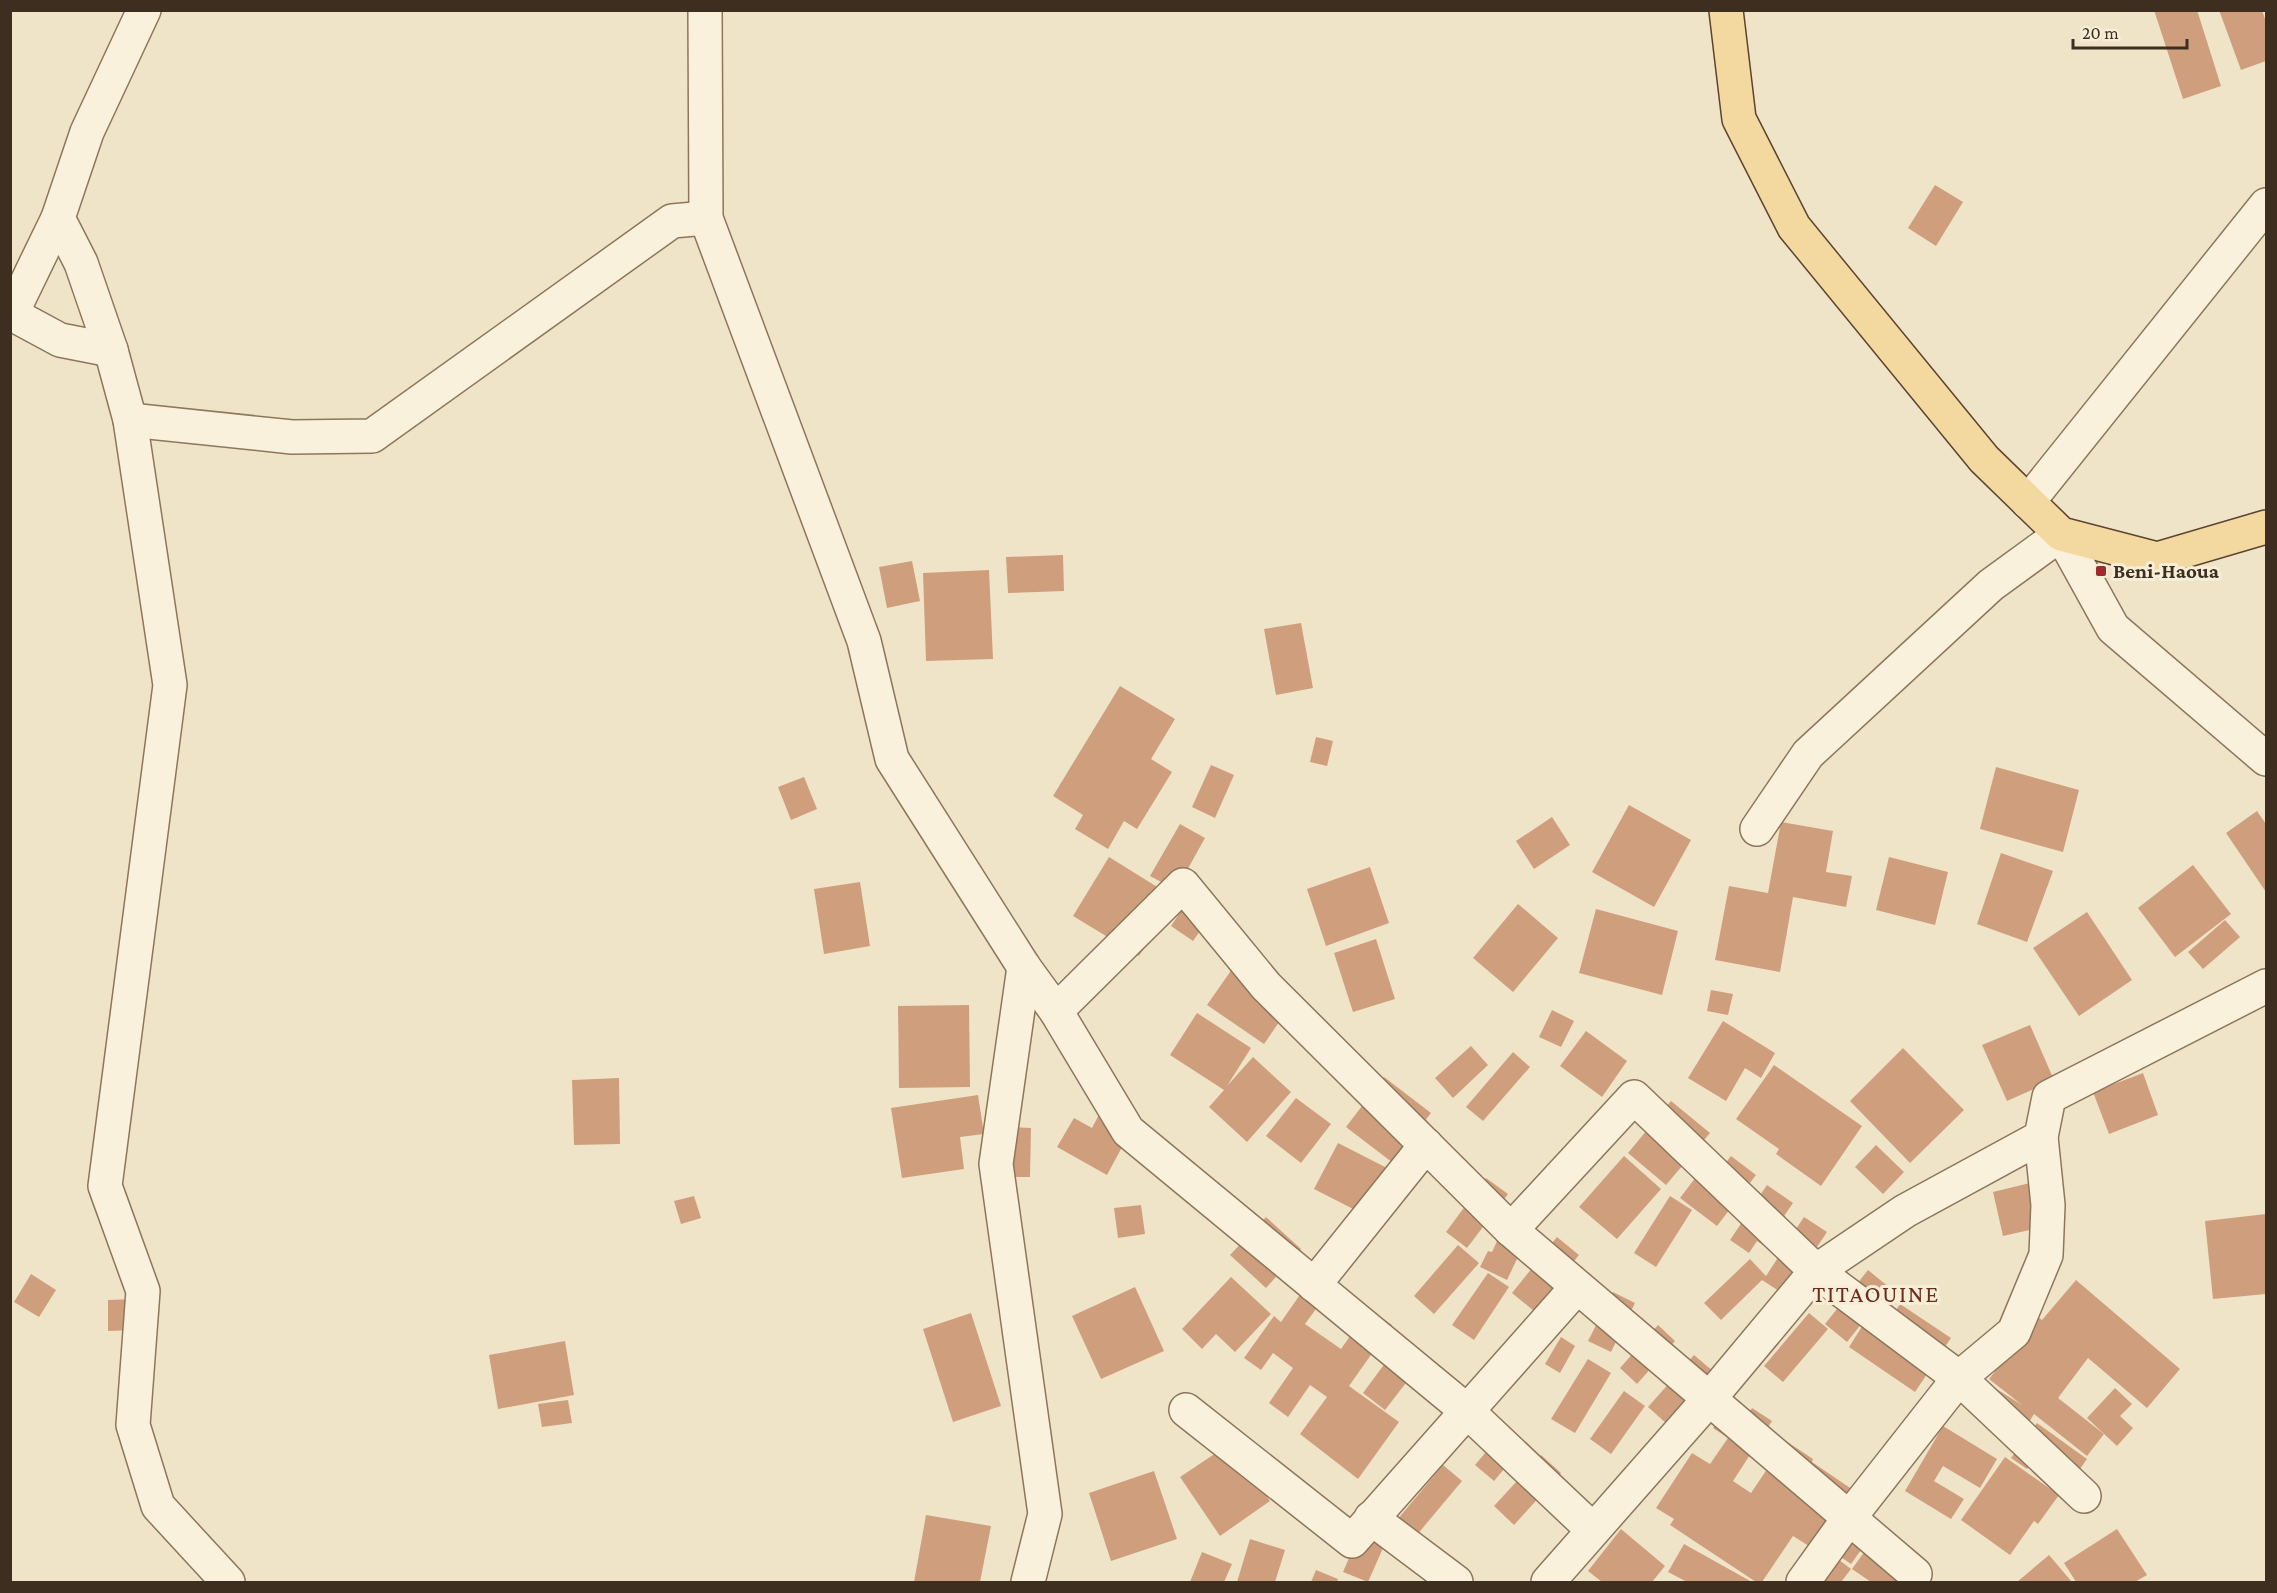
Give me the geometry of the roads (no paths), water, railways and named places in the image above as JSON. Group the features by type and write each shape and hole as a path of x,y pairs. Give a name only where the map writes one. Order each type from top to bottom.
{"main road":[{"path":"1726,10 1739,120 1794,227 1984,459 2061,534 2157,559 2266,527"}],"street":[{"path":"111,350 60,340 11,313 58,218 87,132 144,10"},
{"path":"705,10 706,218 864,641 892,759 1024,967 1056,1011 1128,1131 1467,1411 1593,1530"},
{"path":"2028,502 2266,205"},
{"path":"58,218 81,263 111,350 130,420 170,685 105,1186 143,1291 133,1425 158,1506 228,1582"},
{"path":"130,420 292,437 372,436 672,221 706,218"},
{"path":"1757,829 1808,754 1991,585 2061,534 2113,628 2266,759"},
{"path":"1056,1011 1183,885 1266,986 1511,1230 1915,1574"},
{"path":"1024,967 996,1164 1045,1514 1028,1582"},
{"path":"1803,1582 1849,1518 1959,1378 2014,1332 2046,1256 2048,1205 2041,1137 2049,1097 2266,986"},
{"path":"1511,1230 1634,1097 1816,1270 1959,1378 2084,1496"},
{"path":"1548,1582 1709,1399 1816,1270 1905,1210 2041,1137"},
{"path":"1314,1285 1426,1146"},
{"path":"1186,1410 1352,1541 1577,1287"},
{"path":"1371,1518 1456,1582"}],"place":[{"name":"Beni-Haoua","path":"2101,571"}],"district":[{"name":"TITAOUINE","path":"1876,1294"}]}
